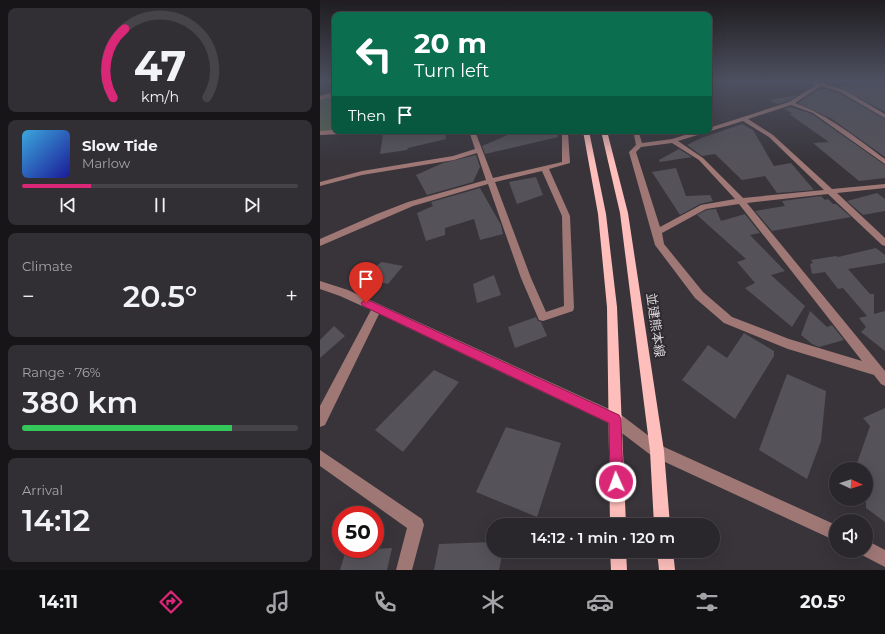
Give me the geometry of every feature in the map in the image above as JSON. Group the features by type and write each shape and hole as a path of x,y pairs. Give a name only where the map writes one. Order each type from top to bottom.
{"main road":[{"path":"587,134 602,214 612,307 618,518"},
{"name":"並建熊本線","path":"605,134 624,213 657,451 662,518"},
{"path":"618,558 619,570"},
{"path":"666,558 667,570"}],"street":[{"path":"712,129 777,108"},
{"path":"803,108 815,112 841,129 885,162"},
{"path":"871,108 885,116"},
{"path":"744,119 771,136 885,243"},
{"path":"320,133 332,132"},
{"path":"473,134 526,278 543,317 569,308 566,216 545,169"},
{"path":"320,243 389,212 490,180 545,169 566,163 565,134"},
{"path":"637,134 639,145"},
{"path":"695,134 673,141 639,145 632,152 660,245 699,295 728,320 788,344 883,375"},
{"path":"673,141 701,159 741,201 883,375"},
{"path":"320,184 362,173 454,158 480,150"},
{"path":"657,232 704,207 741,201 885,186"},
{"path":"320,285 344,293 615,419 657,451 829,530"},
{"path":"320,420 377,308"},
{"path":"320,457 416,526 404,570"},
{"path":"873,552 885,559"}],"green space":[{"path":"320,108 332,108 332,131 320,132"}],"building":[{"path":"793,108 812,114 885,165 885,178 859,181 813,143 829,142 789,114 793,114 784,109"},
{"path":"808,108 865,108 885,119 885,157 832,119"},
{"path":"877,108 885,108 885,112"},
{"path":"742,124 753,130 774,166 791,163 814,190 777,193 765,176 742,180 715,154 702,156 687,145 701,138"},
{"path":"445,134 446,139 408,148 407,150 380,154 383,135"},
{"path":"510,134 558,134 558,137 485,154 482,146"},
{"path":"679,149 692,157 660,162 659,160"},
{"path":"476,155 480,167 473,182 427,195 416,175 443,163"},
{"path":"676,168 686,196 710,195 713,201 700,204 680,215 652,172"},
{"path":"536,177 543,195 517,204 509,182"},
{"path":"480,188 501,225 503,234 480,240 474,219 445,228 445,235 426,241 417,213 433,206 431,202"},
{"path":"877,193 885,199 885,211 863,215 847,201"},
{"path":"821,196 825,200 828,199 833,204 836,204 851,217 772,231 755,211 785,206 782,201"},
{"path":"716,209 721,221 745,214 760,233 750,235 785,271 771,275 805,306 792,327 745,288 755,283 737,262 746,259 697,215 706,210"},
{"path":"876,248 885,255 885,263 848,269 870,294 874,294 874,314 885,311 885,351 861,332 866,327 859,318 867,316 843,288 838,289 825,272 812,274 810,264 813,263 811,260 836,256 838,257"},
{"path":"382,262 403,266 388,284 359,277"},
{"path":"494,275 501,295 477,303 473,284"},
{"path":"810,311 827,327 832,325 844,340 819,347 812,344 801,335"},
{"path":"536,317 538,321 541,322 547,336 515,348 508,327"},
{"path":"334,326 345,336 320,358 320,340"},
{"path":"744,333 774,351 774,356 735,419 682,380 708,345 727,358"},
{"path":"434,370 459,382 403,452 375,430"},
{"path":"787,374 826,391 821,441 807,479 759,450"},
{"path":"885,408 885,522 866,508 866,506 873,506 873,462 857,462 870,426 863,418"},
{"path":"506,427 561,443 537,517 476,492"},
{"path":"486,542 486,558 502,558 499,570 434,570 439,544"},
{"path":"384,548 392,548 387,570 340,570 344,558 384,558"}],"route":[{"path":"366,303 615,419 616,482"}]}
